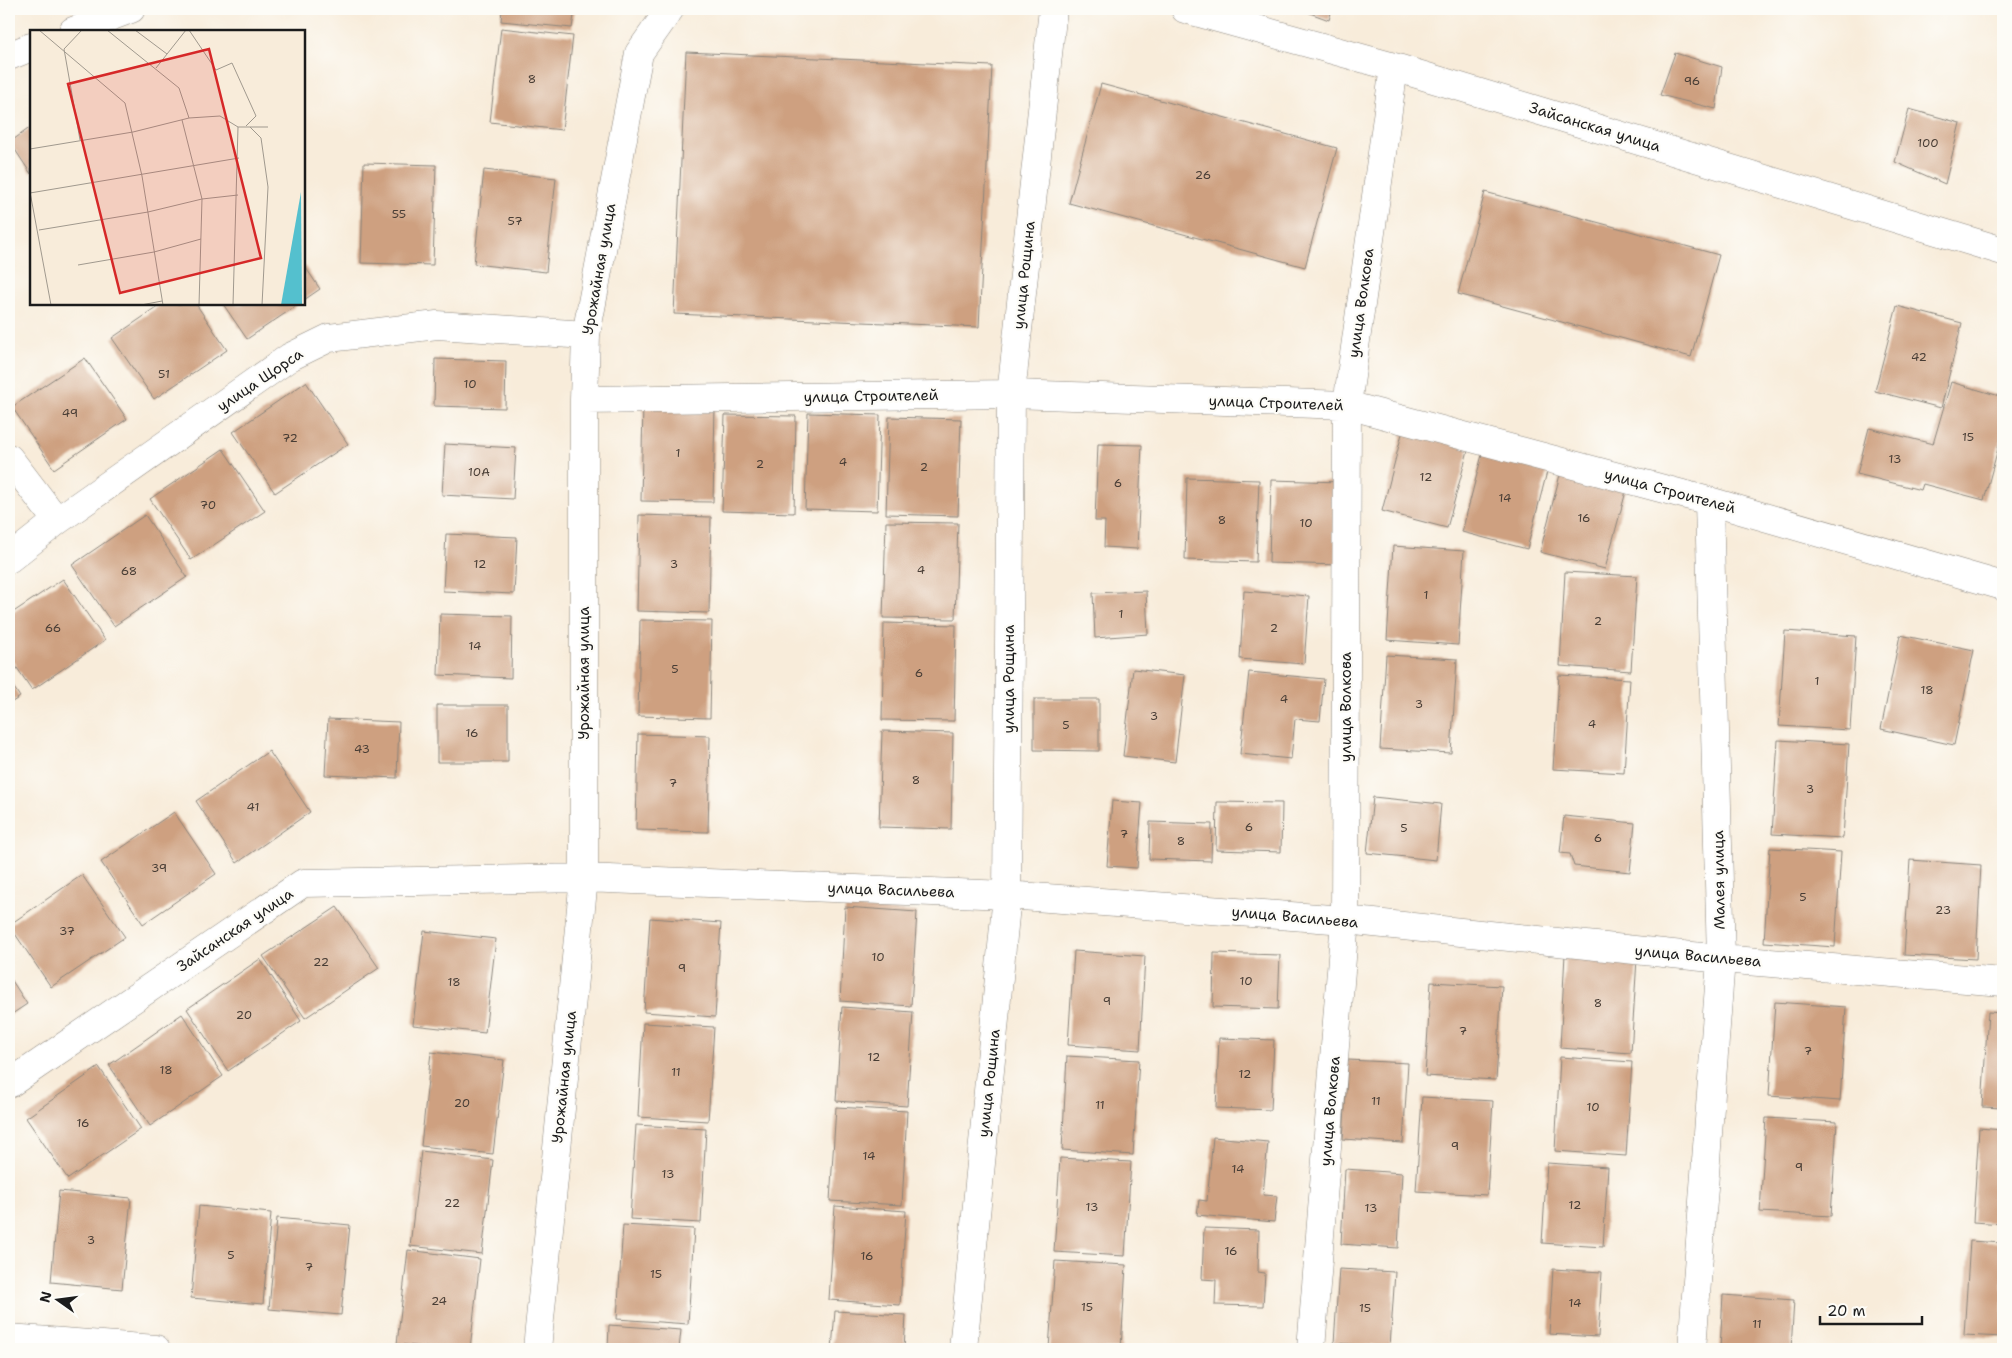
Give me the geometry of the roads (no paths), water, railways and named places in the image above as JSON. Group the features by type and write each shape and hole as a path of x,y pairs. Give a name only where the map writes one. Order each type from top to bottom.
{"street":[{"path":"76,30 131,9"},
{"name":"Урожайная улица","path":"537,1349 584,878 584,400 586,334 639,53 670,9"},
{"name":"улица Рощина","path":"963,1349 1007,895 1011,394 1053,9"},
{"name":"Зайсанская улица","path":"1185,9 1394,67 2003,251"},
{"path":"9,56 30,47"},
{"name":"улица Волкова","path":"1311,1349 1346,920 1347,405 1394,67"},
{"name":"улица Щорса","path":"9,559 57,521 290,357 329,338 437,324 586,334"},
{"name":"улица Строителей","path":"584,400 1011,394 1347,405 1709,501 2003,586"},
{"path":"9,458 57,521"},
{"name":"Малея улица","path":"1692,1349 1721,959 1709,501"},
{"name":"Зайсанская улица","path":"9,1084 303,883 584,878"},
{"name":"улица Васильева","path":"584,878 1007,895 1346,920 1721,959 2003,982"},
{"path":"9,1338 156,1349"}]}
